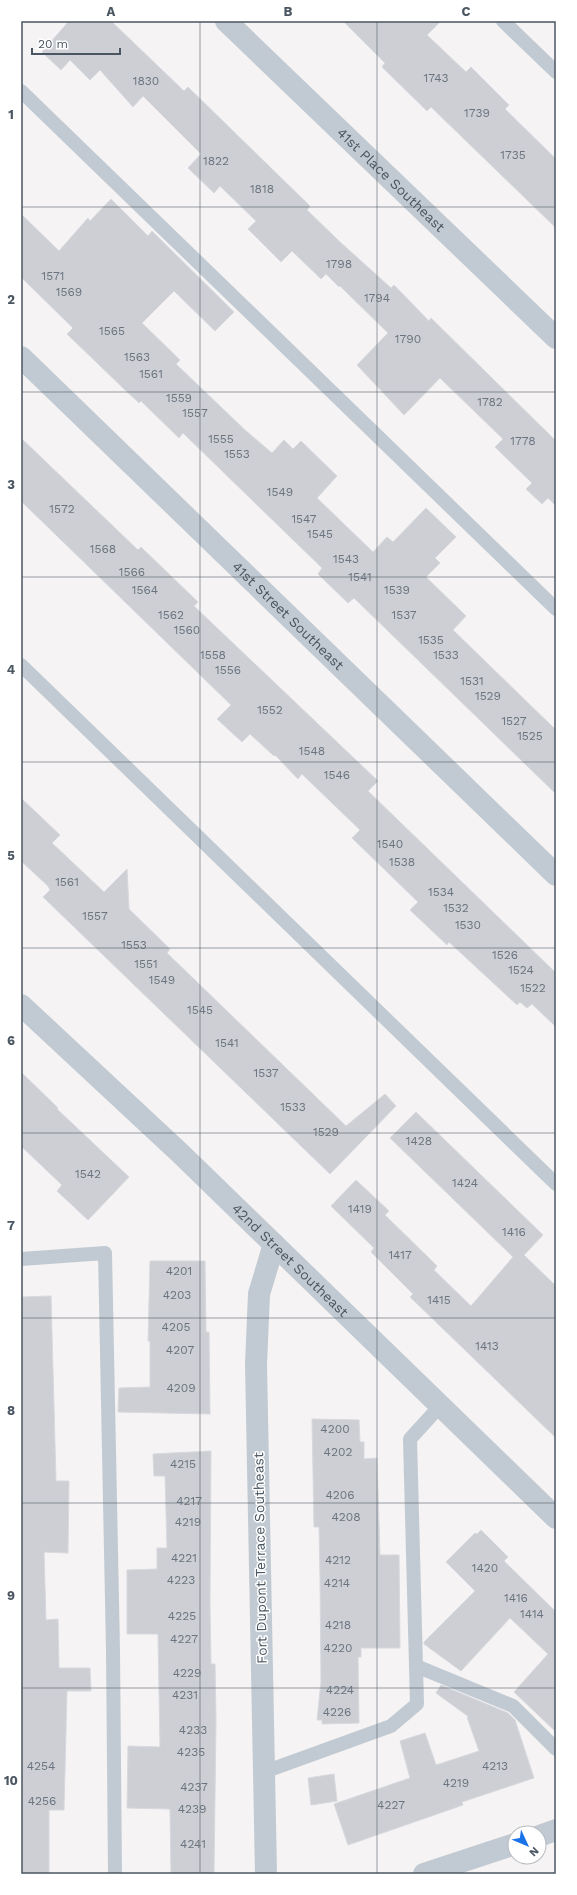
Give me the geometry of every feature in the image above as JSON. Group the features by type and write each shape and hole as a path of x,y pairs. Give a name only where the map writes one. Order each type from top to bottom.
{"street":[{"name":"41st Place Southeast","path":"226,21 556,338"},
{"name":"41st Street Southeast","path":"21,357 556,875"},
{"name":"42nd Street Southeast","path":"21,1005 274,1244 556,1518"},
{"name":"Fort Dupont Terrace Southeast","path":"266,1874 256,1364 259,1294 274,1244"},
{"path":"424,1874 507,1847"}],"lane":[{"path":"504,21 556,72"},
{"path":"21,91 556,609"},
{"path":"21,665 556,1184"},
{"path":"21,1259 105,1253 113,1642 115,1874"},
{"path":"264,1772 390,1726 418,1704 410,1439 440,1406"},
{"path":"416,1666 513,1706 556,1749"}],"building":[{"path":"69,21 111,21 184,91 188,87 310,206 307,210 339,241 391,288 394,285 429,321 431,318 556,441 556,506 548,498 542,504 526,489 532,483 495,447 503,439 440,378 404,415 357,365 388,333 326,274 321,279 292,251 281,262 248,229 256,221 220,186 214,193 188,168 201,154 143,96 133,107 100,70 90,80 70,60 61,70 42,52"},
{"path":"343,21 441,21 427,35 466,72 471,67 509,105 505,109 556,159 556,228 431,107 427,111 382,67 385,63"},
{"path":"111,199 148,236 152,231 234,312 215,331 174,291 142,323 180,360 176,364 245,430 272,453 284,440 293,449 301,441 337,476 317,498 373,552 387,537 393,542 426,508 456,537 435,558 440,563 426,577 466,616 453,630 556,730 556,794 354,598 348,603 318,574 322,568 183,433 179,438 141,401 139,403 67,334 73,328 21,277 21,214 59,251 88,218 90,221"},
{"path":"21,438 138,550 141,547 198,602 194,606 378,781 368,791 556,973 556,1027 532,1004 527,1008 520,1002 517,1005 449,942 447,945 410,910 418,902 352,838 360,830 302,774 298,779 275,755 274,756 250,734 242,742 217,719 231,705 21,501"},
{"path":"21,798 60,835 52,843 104,892 127,869 129,909 170,949 167,953 346,1126 385,1094 396,1106 330,1174 43,897 50,890 48,886 21,861"},
{"path":"21,1072 58,1108 57,1109 129,1177 88,1220 57,1191 62,1185 21,1146"},
{"path":"416,1112 543,1235 524,1255 556,1286 556,1438 410,1297 413,1294 371,1252 374,1248 331,1206 356,1180 389,1211 385,1215 437,1266 434,1270 471,1306 513,1257 390,1138"},
{"path":"150,1261 205,1261 206,1332 209,1332 210,1414 118,1412 119,1388 150,1387 150,1341 148,1341"},
{"path":"51,1296 56,1481 69,1481 68,1553 44,1552 46,1620 58,1619 59,1668 90,1668 91,1691 67,1691 64,1810 49,1810 49,1874 21,1874 21,1297"},
{"path":"312,1419 359,1420 360,1442 364,1442 364,1459 377,1458 380,1555 399,1555 400,1648 361,1648 361,1657 358,1657 359,1723 322,1724 322,1720 317,1720 321,1682 320,1575 319,1527 314,1527"},
{"path":"211,1451 211,1664 215,1664 216,1720 214,1874 171,1874 170,1809 127,1808 128,1746 160,1747 158,1634 127,1634 127,1570 157,1569 157,1548 167,1548 165,1476 154,1476 153,1454"},
{"path":"481,1530 508,1557 504,1561 556,1612 556,1732 514,1692 548,1654 510,1618 461,1671 424,1644 424,1642 475,1591 446,1562 475,1533 477,1534"},
{"path":"441,1685 508,1713 515,1720 534,1778 462,1802 463,1805 348,1845 334,1804 410,1778 400,1741 425,1733 436,1765 479,1751 467,1717 469,1717 436,1693"},
{"path":"334,1774 337,1801 311,1805 308,1778"}]}
